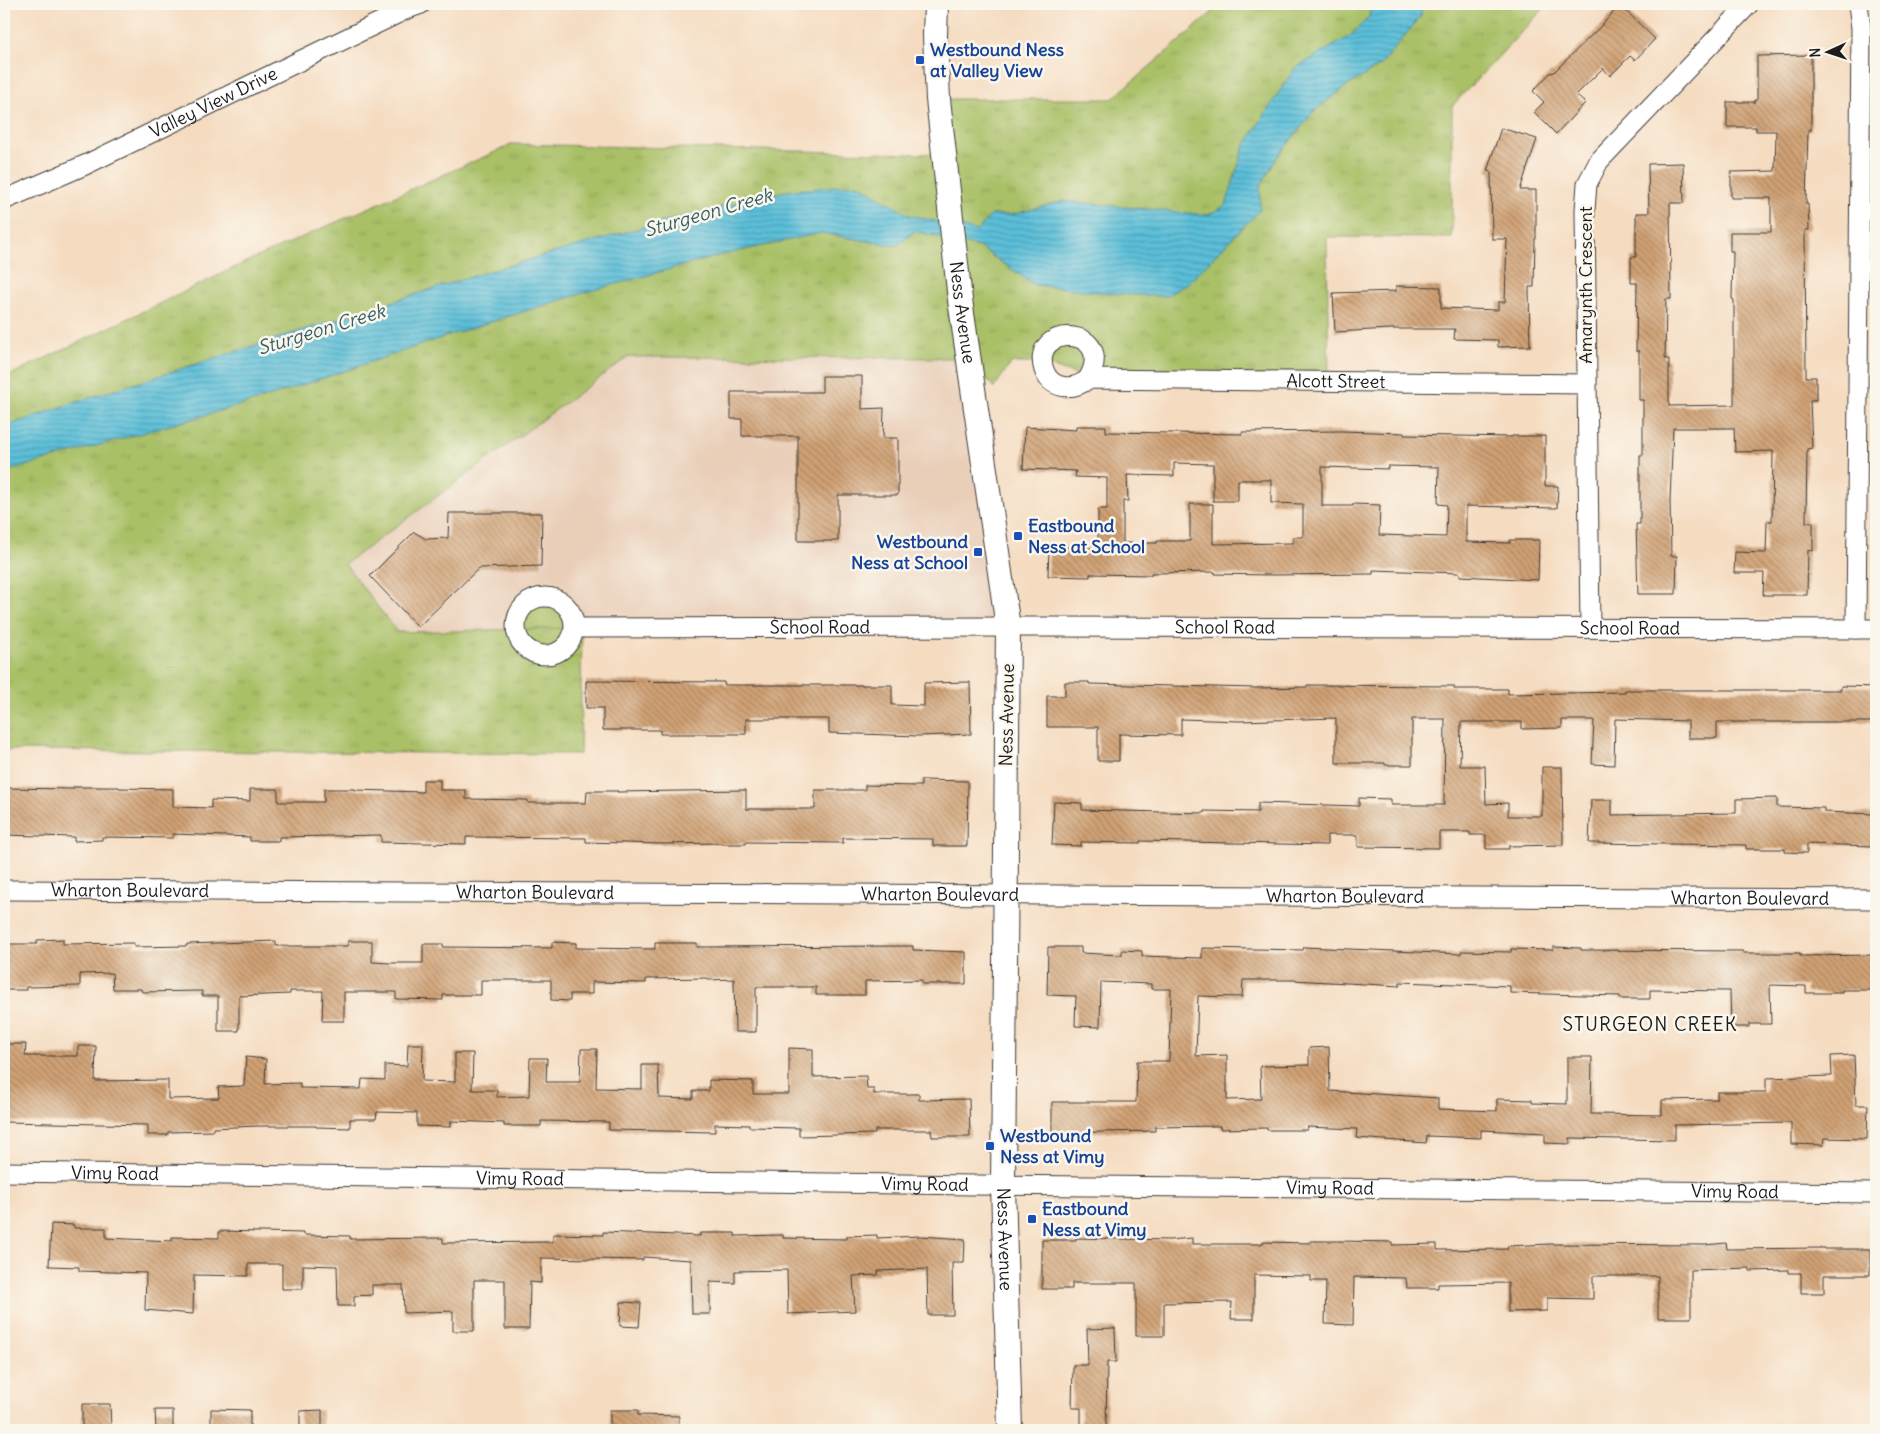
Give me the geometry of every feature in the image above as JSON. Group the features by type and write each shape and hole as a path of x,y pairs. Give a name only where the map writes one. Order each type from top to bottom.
{"street":[{"name":"Valley View Drive","path":"4,200 85,165 407,9 422,4"},
{"name":"Ness Avenue","path":"936,4 938,90 960,300 1008,627 1002,1185 1010,1430"},
{"name":"Amarynth Crescent","path":"1590,628 1586,384 1585,210 1587,184 1599,161 1749,4"},
{"path":"1856,629 1861,28 1858,4"},
{"name":"Alcott Street","path":"1088,379 1586,384"},
{"name":"School Road","path":"574,628 1876,629"},
{"name":"Wharton Boulevard","path":"4,890 1876,899"},
{"name":"Vimy Road","path":"4,1172 1002,1185 1876,1193"}],"shaded area":[{"path":"628,357 969,358 1008,627 582,628 397,632 344,564"}],"green space":[{"path":"1222,4 1548,4 1452,106 1452,238 1327,237 1329,382 1088,379 1042,363 1011,363 994,388 969,358 628,357 345,564 397,632 582,628 580,754 4,750 4,378 246,262 513,144 921,154 944,152 938,99 1112,99"},
{"path":"549,597 561,603 568,611 573,622 573,635 515,630 518,616 524,606 529,602"}],"water":[{"name":"Sturgeon Creek","path":"1371,4 1422,4 1421,16 1380,66 1347,86 1314,111 1278,156 1260,187 1260,210 1188,283 1166,296 1118,294 1035,285 979,247 915,231 897,246 821,233 722,255 583,293 456,333 259,400 4,472 4,427 70,404 486,272 661,222 786,191 858,184 909,215 977,231 991,215 1010,215 1064,201 1208,215 1226,205 1244,147 1294,69 1350,36 1369,17"}],"building":[{"path":"1620,5 1655,39 1635,60 1630,56 1610,76 1603,68 1576,95 1585,103 1556,134 1534,112 1544,102 1533,91 1600,27"},
{"path":"1811,55 1811,130 1808,130 1806,204 1808,204 1809,230 1805,230 1806,377 1816,377 1816,400 1810,400 1812,448 1807,449 1806,522 1813,522 1813,551 1808,550 1807,595 1763,595 1764,573 1734,573 1735,552 1766,553 1767,521 1772,521 1773,451 1735,452 1734,428 1673,428 1670,500 1671,556 1677,556 1676,594 1638,594 1636,524 1640,524 1640,455 1643,455 1643,400 1639,400 1639,351 1636,351 1637,283 1631,283 1631,257 1636,257 1636,213 1649,213 1648,164 1683,163 1684,203 1670,203 1671,299 1666,299 1665,359 1669,359 1669,406 1734,405 1733,251 1730,251 1730,232 1771,232 1771,198 1731,198 1731,172 1775,171 1776,131 1756,131 1756,127 1727,127 1727,102 1755,102 1757,100 1757,56"},
{"path":"1501,128 1537,139 1520,190 1536,190 1534,287 1529,287 1530,346 1498,347 1498,340 1454,339 1455,329 1390,329 1335,332 1333,293 1396,291 1396,286 1441,287 1441,308 1498,310 1498,302 1505,302 1507,239 1492,239 1491,172 1487,171"},
{"path":"822,376 862,376 862,409 884,408 883,438 898,438 898,495 838,495 838,541 798,541 798,436 742,436 742,419 731,419 731,392 822,392"},
{"path":"1076,426 1106,426 1106,432 1242,434 1242,432 1342,431 1404,433 1404,435 1545,436 1545,486 1558,486 1557,508 1466,506 1466,542 1510,543 1510,540 1539,540 1538,580 1460,576 1460,573 1373,570 1373,574 1269,575 1215,574 1215,572 1151,573 1151,575 1090,574 1090,577 1048,576 1049,547 1098,549 1098,509 1107,509 1107,478 1075,477 1076,471 1023,469 1025,427 1076,430","holes":["1174,463 1213,464 1213,501 1238,501 1238,480 1271,480 1271,503 1303,504 1303,537 1293,537 1293,543 1213,544 1213,504 1190,504 1190,541 1123,543 1123,501 1128,501 1127,475 1174,476","1388,466 1439,467 1438,504 1447,505 1446,537 1379,535 1380,505 1322,506 1322,467 1388,469"]},
{"path":"449,513 542,513 541,566 479,568 418,627 370,576 414,532 426,539 448,538"},
{"path":"586,681 724,682 724,685 892,685 892,705 924,706 924,683 970,682 971,734 919,736 829,733 829,719 746,719 746,734 660,734 660,730 603,730 603,708 586,708"},
{"path":"1065,682 1256,688 1307,687 1307,685 1454,686 1454,689 1508,689 1508,694 1625,692 1625,690 1841,690 1841,686 1876,687 1876,722 1717,722 1717,738 1688,738 1688,721 1615,719 1614,765 1592,764 1594,720 1562,720 1562,728 1522,729 1522,722 1461,722 1460,766 1485,766 1486,804 1508,803 1508,816 1542,816 1542,767 1562,767 1563,845 1509,846 1509,849 1486,849 1486,835 1470,835 1470,832 1439,832 1439,848 1358,847 1358,835 1327,835 1327,845 1140,841 1140,843 1081,842 1081,846 1052,845 1054,802 1082,803 1082,810 1204,813 1204,811 1258,812 1258,803 1359,806 1359,798 1391,799 1391,805 1444,805 1445,719 1412,719 1412,765 1336,763 1336,718 1240,721 1181,719 1181,735 1119,734 1119,761 1098,761 1098,727 1047,727 1047,696 1065,696"},
{"path":"423,780 440,780 440,790 466,790 466,799 528,800 528,803 586,803 587,791 746,790 746,809 815,809 815,790 865,790 865,785 921,786 921,780 968,781 967,846 933,846 933,839 843,838 843,843 746,842 746,844 661,844 586,842 586,838 466,837 466,844 381,842 381,835 279,837 279,841 250,841 250,837 173,834 173,838 102,837 102,840 74,841 74,837 4,835 4,788 73,789 73,787 119,787 173,789 173,807 211,808 211,800 250,801 250,789 278,789 278,802 324,802 324,789 423,792"},
{"path":"1777,798 1777,807 1824,808 1824,812 1875,814 1874,846 1807,844 1807,853 1785,852 1785,849 1746,849 1746,845 1589,843 1591,800 1612,800 1612,815 1736,813 1736,799"},
{"path":"63,939 63,944 134,943 134,947 276,941 276,946 348,946 348,941 372,941 372,962 390,963 423,963 423,944 443,944 443,947 552,948 552,942 576,943 576,948 655,949 655,943 697,943 697,947 913,946 913,950 966,952 966,984 922,984 922,980 865,981 865,995 816,995 816,987 756,987 756,1032 735,1032 734,979 646,979 646,983 592,982 592,994 570,994 570,1001 551,1000 551,980 481,980 481,995 443,995 443,1000 396,999 396,992 344,992 344,1021 322,1021 323,991 290,991 290,994 239,996 239,1031 218,1031 218,996 202,996 202,991 142,992 141,989 113,989 112,973 80,974 80,986 26,987 26,990 4,990 4,944 37,944 37,940"},
{"path":"1048,947 1081,947 1081,953 1122,955 1122,950 1142,951 1142,956 1202,958 1202,948 1303,950 1304,947 1461,954 1461,951 1511,952 1511,949 1553,950 1553,947 1581,948 1581,950 1800,953 1800,956 1876,955 1876,990 1842,990 1842,993 1806,993 1806,986 1770,985 1771,1024 1749,1024 1749,1027 1731,1027 1730,991 1650,990 1650,999 1620,999 1620,996 1510,993 1510,986 1400,982 1400,986 1293,980 1243,980 1242,997 1198,996 1196,1056 1227,1055 1227,1100 1261,1099 1260,1066 1309,1065 1309,1048 1329,1047 1330,1091 1438,1098 1438,1109 1497,1111 1497,1099 1567,1104 1567,1057 1592,1057 1591,1114 1662,1115 1662,1100 1717,1099 1717,1092 1766,1092 1766,1078 1832,1076 1831,1056 1854,1055 1856,1105 1868,1105 1867,1139 1824,1138 1823,1145 1791,1144 1791,1123 1675,1125 1675,1140 1570,1138 1570,1144 1545,1143 1545,1133 1481,1130 1481,1138 1427,1136 1426,1143 1356,1138 1357,1129 1307,1127 1307,1130 1267,1130 1267,1128 1220,1129 1220,1126 1155,1127 1155,1131 1052,1133 1052,1102 1136,1102 1137,1061 1169,1061 1171,989 1151,989 1151,984 1101,982 1100,1027 1075,1026 1076,996 1047,995"},
{"path":"4,1044 26,1044 25,1056 78,1056 78,1046 96,1046 95,1081 168,1080 168,1099 219,1098 218,1087 244,1086 246,1057 266,1059 265,1084 300,1083 300,1088 361,1089 362,1079 385,1080 385,1065 407,1066 408,1044 423,1044 422,1081 455,1082 455,1053 473,1053 472,1090 497,1090 497,1097 529,1096 530,1058 547,1058 546,1082 580,1082 581,1049 597,1049 596,1088 642,1089 642,1065 658,1065 659,1098 693,1099 693,1091 709,1091 709,1080 753,1081 753,1094 789,1094 789,1048 813,1049 813,1077 866,1076 867,1089 874,1089 874,1094 919,1094 919,1100 969,1099 970,1137 932,1137 931,1130 875,1130 875,1134 799,1136 799,1128 715,1124 715,1132 609,1130 609,1122 541,1121 541,1126 504,1126 504,1123 451,1121 451,1127 417,1126 417,1113 377,1112 376,1119 350,1119 350,1128 258,1126 213,1128 213,1131 168,1132 168,1135 148,1135 148,1125 4,1122"},
{"path":"51,1224 74,1225 74,1228 106,1228 106,1238 172,1241 172,1237 219,1238 219,1231 303,1233 303,1235 350,1236 350,1239 443,1238 443,1243 553,1242 553,1234 603,1235 603,1232 700,1236 700,1233 735,1233 735,1236 783,1235 783,1238 847,1239 847,1236 877,1235 877,1238 920,1236 965,1239 964,1263 952,1263 953,1315 928,1315 927,1269 878,1271 878,1275 853,1276 855,1311 788,1314 787,1270 735,1271 735,1283 710,1282 710,1314 692,1314 691,1260 643,1257 643,1260 541,1258 541,1283 530,1282 529,1329 505,1329 505,1280 474,1280 474,1331 453,1331 453,1311 404,1313 403,1285 372,1285 372,1295 354,1296 354,1306 338,1306 337,1266 303,1265 303,1289 282,1289 282,1264 248,1264 248,1276 194,1275 193,1314 145,1310 146,1273 79,1271 79,1267 49,1266"},
{"path":"1076,1238 1169,1240 1192,1238 1192,1244 1310,1243 1310,1241 1392,1242 1392,1245 1437,1244 1437,1250 1508,1249 1507,1246 1550,1244 1705,1245 1726,1243 1727,1249 1870,1249 1870,1275 1824,1275 1824,1293 1801,1293 1801,1273 1788,1273 1788,1270 1750,1271 1750,1268 1691,1270 1691,1318 1658,1318 1658,1276 1593,1276 1593,1299 1547,1298 1547,1311 1508,1312 1508,1283 1438,1284 1438,1288 1407,1288 1406,1278 1354,1277 1353,1325 1325,1324 1326,1281 1311,1281 1311,1276 1254,1275 1254,1319 1231,1319 1232,1302 1164,1303 1164,1336 1136,1336 1136,1283 1072,1283 1072,1289 1042,1289 1042,1240 1076,1240"},
{"path":"621,1302 641,1303 639,1327 620,1326"},
{"path":"1115,1328 1116,1362 1107,1362 1106,1430 1081,1430 1081,1408 1072,1408 1073,1365 1088,1365 1087,1329"},
{"path":"82,1404 110,1404 111,1429 82,1430"},
{"path":"211,1409 250,1410 250,1430 211,1430"},
{"path":"155,1410 173,1410 173,1430 156,1430"},
{"path":"322,1410 322,1430 300,1430 300,1411"},
{"path":"610,1410 638,1410 638,1415 679,1416 679,1430 610,1430"}],"place":[{"name":"Westbound Ness at Valley View","path":"920,60"},
{"name":"Eastbound Ness at School","path":"1018,536"},
{"name":"Westbound Ness at School","path":"978,552"},
{"name":"Westbound Ness at Vimy","path":"990,1146"},
{"name":"Eastbound Ness at Vimy","path":"1032,1219"}],"district":[{"name":"STURGEON CREEK","path":"1650,1024"}]}
